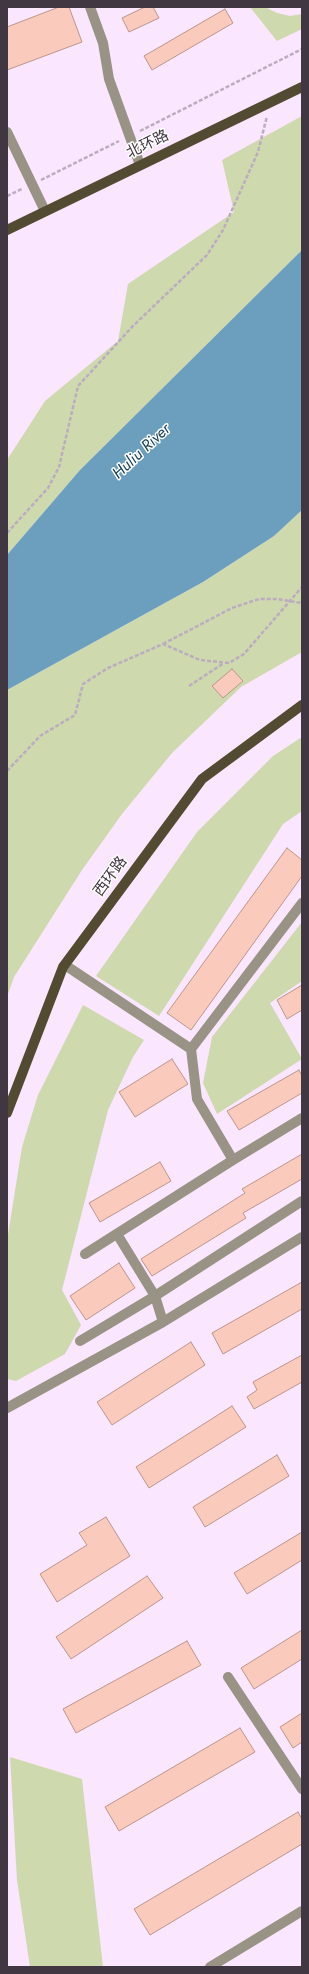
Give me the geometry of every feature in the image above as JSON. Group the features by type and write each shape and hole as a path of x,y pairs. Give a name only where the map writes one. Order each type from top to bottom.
{"main road":[{"name":"北环路","path":"7,230 302,87"},
{"name":"西环路","path":"7,1113 65,965 202,778 302,705"}],"street":[{"path":"90,7 103,43 109,80 140,165"},
{"path":"7,132 45,211"},
{"path":"233,1160 197,1099 191,1050 302,903"},
{"path":"65,965 191,1050"},
{"path":"85,1254 302,1118"},
{"path":"80,1342 155,1296 302,1201"},
{"path":"117,1234 155,1296 163,1322"},
{"path":"7,1408 163,1322 302,1237"},
{"path":"228,1677 302,1789"},
{"path":"210,1967 302,1911"}],"path":[{"path":"7,196 302,50"},
{"path":"7,533 48,488 59,467 78,386 132,327 207,255 223,230 258,152 270,102"},
{"path":"163,644 200,660 229,663 244,654 302,587"},
{"path":"7,771 40,736 75,715 83,684 108,668 163,644 232,608 260,599 277,599 302,603"},
{"path":"189,686 224,663"}],"green space":[{"path":"250,7 265,7 277,13 290,16 302,14 302,29 277,41"},
{"path":"302,116 302,250 80,470 7,555 7,460 45,401 118,341 128,284 234,212 222,160"},
{"path":"302,510 302,652 241,687 172,753 122,814 82,870 14,977 7,997 7,690 203,582 274,536"},
{"path":"302,737 302,811 283,824 159,1016 96,976 197,832 273,756"},
{"path":"302,922 302,981 270,1003 302,1059 217,1114 203,1083 212,1037"},
{"path":"83,1005 144,1040 133,1057 108,1110 62,1290 81,1325 65,1354 16,1381 7,1379 7,1241 22,1147 38,1095"},
{"path":"10,1757 82,1779 103,1967 30,1967 17,1880"}],"water":[{"name":"Huliu River","path":"302,250 302,510 274,536 203,582 7,690 7,555 80,470"}],"building":[{"path":"59,7 69,7 82,42 7,70 7,27"},
{"path":"145,7 153,7 159,18 129,32 122,18"},
{"path":"225,9 233,23 152,70 144,56"},
{"path":"232,669 243,681 223,698 212,686"},
{"path":"287,848 302,860 302,876 191,1030 167,1013"},
{"path":"302,985 302,1010 287,1019 277,1000"},
{"path":"172,1059 188,1084 135,1117 119,1092"},
{"path":"299,1070 302,1076 302,1093 239,1130 227,1111"},
{"path":"302,1154 302,1179 243,1213 246,1218 152,1276 141,1259 245,1193 242,1189"},
{"path":"160,1162 171,1181 100,1222 89,1203"},
{"path":"119,1263 135,1288 86,1320 70,1296"},
{"path":"302,1282 302,1309 223,1354 212,1333"},
{"path":"191,1342 205,1365 112,1425 97,1402"},
{"path":"302,1355 302,1382 254,1409 247,1397 257,1390 253,1382"},
{"path":"232,1406 246,1427 149,1488 136,1467"},
{"path":"277,1455 289,1476 205,1527 193,1507"},
{"path":"106,1517 130,1556 57,1602 40,1574 87,1545 79,1533"},
{"path":"302,1532 302,1560 247,1594 234,1573"},
{"path":"147,1576 163,1598 71,1659 56,1637"},
{"path":"302,1630 302,1659 254,1689 241,1668"},
{"path":"187,1641 201,1665 76,1733 63,1709"},
{"path":"302,1713 302,1742 293,1748 280,1727"},
{"path":"240,1728 255,1752 119,1831 105,1807"},
{"path":"298,1812 302,1819 302,1844 150,1935 134,1909"}]}
